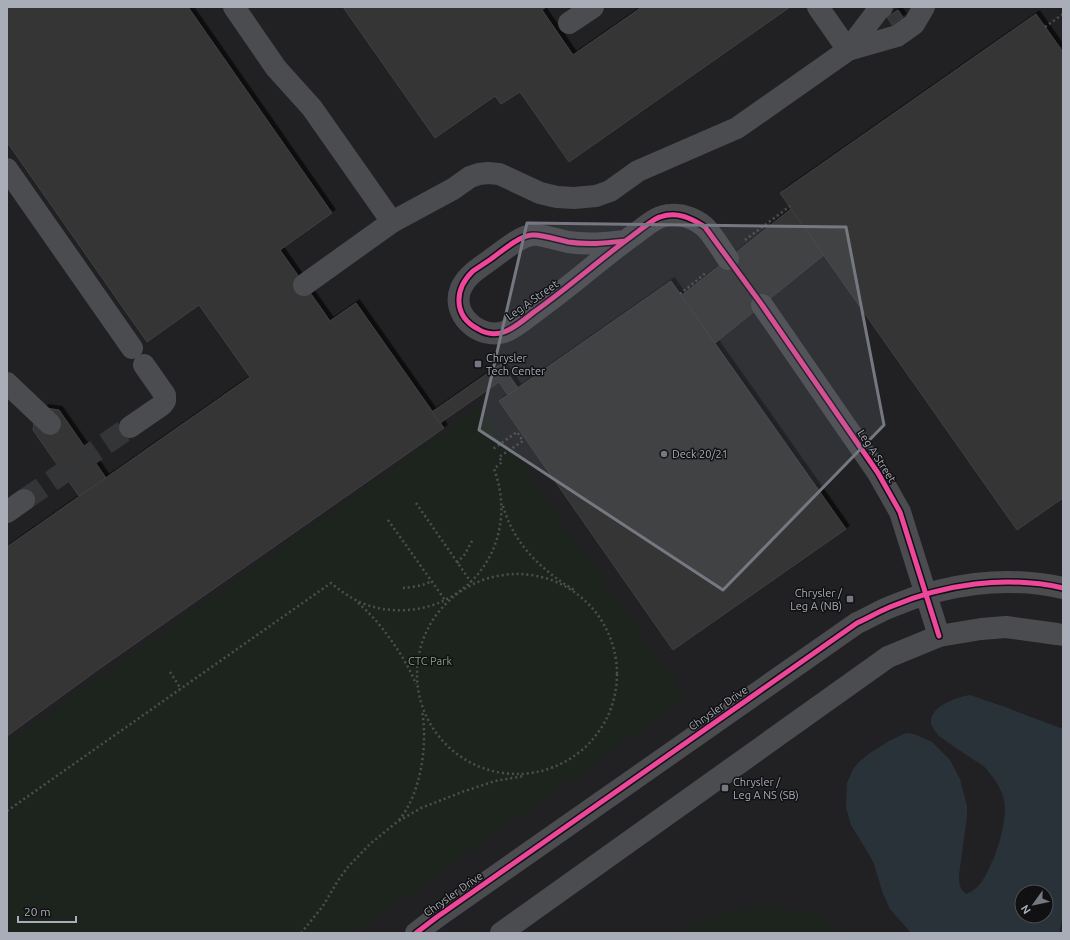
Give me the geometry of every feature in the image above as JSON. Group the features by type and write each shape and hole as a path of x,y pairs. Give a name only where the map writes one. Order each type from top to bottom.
{"street":[{"path":"234,7 276,68 312,108 392,222"},
{"path":"569,23 593,7"},
{"path":"818,7 848,50"},
{"path":"304,285 392,222 453,188 470,176 488,173 499,174 540,193 557,197 574,198 596,196 610,191 638,171 737,128 848,50 882,7"},
{"path":"848,50 897,36 914,24 924,7"},
{"path":"7,169 165,395 165,401 162,405 130,427"},
{"name":"Leg A Street","path":"625,241 587,244 533,235 520,239 474,271 465,281 460,290 460,310 465,319 472,326 482,332 492,334 503,332 513,327 558,296 625,241 659,217 672,215 684,216 694,220 705,227 728,259"},
{"name":"Leg A Street","path":"762,305 878,473 900,512 939,636"},
{"path":"7,383 50,424"},
{"name":"Chrysler Drive","path":"416,933 456,903 857,623 890,607 926,594 969,584 1001,581 1044,584 1063,588"},
{"path":"501,933 888,657 939,636 981,629 1006,627 1063,635"}],"path":[{"path":"1045,27 1063,14"},
{"path":"745,240 790,206"},
{"path":"680,294 707,272"},
{"path":"492,448 493,449 517,432 523,441 499,457 502,462 494,469 508,520 512,530 524,547 542,566 574,591 584,601"},
{"path":"391,827 399,819 407,807 413,794 420,771 425,736 423,715 416,681 418,656 423,638 429,624 437,612 451,598 471,582 482,569 494,547 501,523 502,498"},
{"path":"416,503 471,582"},
{"path":"388,520 445,600"},
{"path":"458,563 473,539"},
{"path":"301,933 323,906 347,868 370,844 413,812 446,798 495,781 546,770 573,758 588,746 599,732 613,702 616,685 616,660 612,643 601,620 590,606 571,590 556,582 523,574 506,574 473,584 445,600 422,608 398,610 374,607 352,598"},
{"path":"403,588 429,583 431,581"},
{"path":"7,811 331,583 368,612 394,646 413,678 424,714 434,731 447,746 462,758 479,767 493,772 508,774 532,774"},
{"path":"170,672 181,689"}],"highlighted area":[{"path":"527,223 846,227 884,425 723,590 479,430"}],"shaded area":[{"path":"7,7 1063,7 1063,933 7,933"},
{"path":"970,695 1063,729 1063,914 1059,933 911,933 890,909 883,894 874,864 851,825 846,808 847,783 853,769 860,761 889,741 906,733 914,734 932,742 950,760 960,779 967,806 959,875 960,885 966,894 980,884 986,875 998,847 1004,822 1005,806 1003,796 996,781 985,768 939,736 931,724 932,716 935,711 952,700"}],"green space":[{"name":"CTC Park","path":"480,406 687,698 354,933 7,933 7,743"},
{"path":"765,906 817,914 838,933 675,933 727,912"}],"building":[{"path":"7,7 188,7 332,213 280,250 330,321 356,303 444,428 99,669 7,736 7,547 250,377 199,305 147,342 7,142"},
{"path":"343,7 546,7 542,10 573,55 642,7 790,7 569,162 520,92 501,104 495,96 435,138"},
{"path":"898,10 903,17 892,25 887,17"},
{"path":"1036,14 1063,52 1063,498 1017,530 780,193"},
{"path":"791,209 824,255 715,343 681,296"},
{"name":"Deck 20/21","path":"671,281 846,529 673,650 499,401"},
{"path":"501,364 518,388 508,395 499,382 440,423 432,412"},
{"path":"45,408 59,410 106,478 79,496 33,430 35,417"}],"tunnel":[{"path":"728,259 762,305"},
{"path":"24,500 130,427"}],"cycle path":[{"path":"625,241 583,243 568,242 535,235 522,238 473,271 462,286 459,302 460,310 470,324 481,331 491,334 504,332 520,323 657,218 666,215 684,216 705,227 762,305 878,473 900,512 939,636"},
{"path":"416,933 857,623 911,599 953,587 997,582 1019,582 1063,588"}],"place":[{"name":"Chrysler Tech Center","path":"478,364"},
{"name":"Deck 20/21","path":"664,454"},
{"name":"Chrysler / Leg A (NB)","path":"850,599"},
{"name":"Chrysler / Leg A NS (SB)","path":"725,788"}]}
